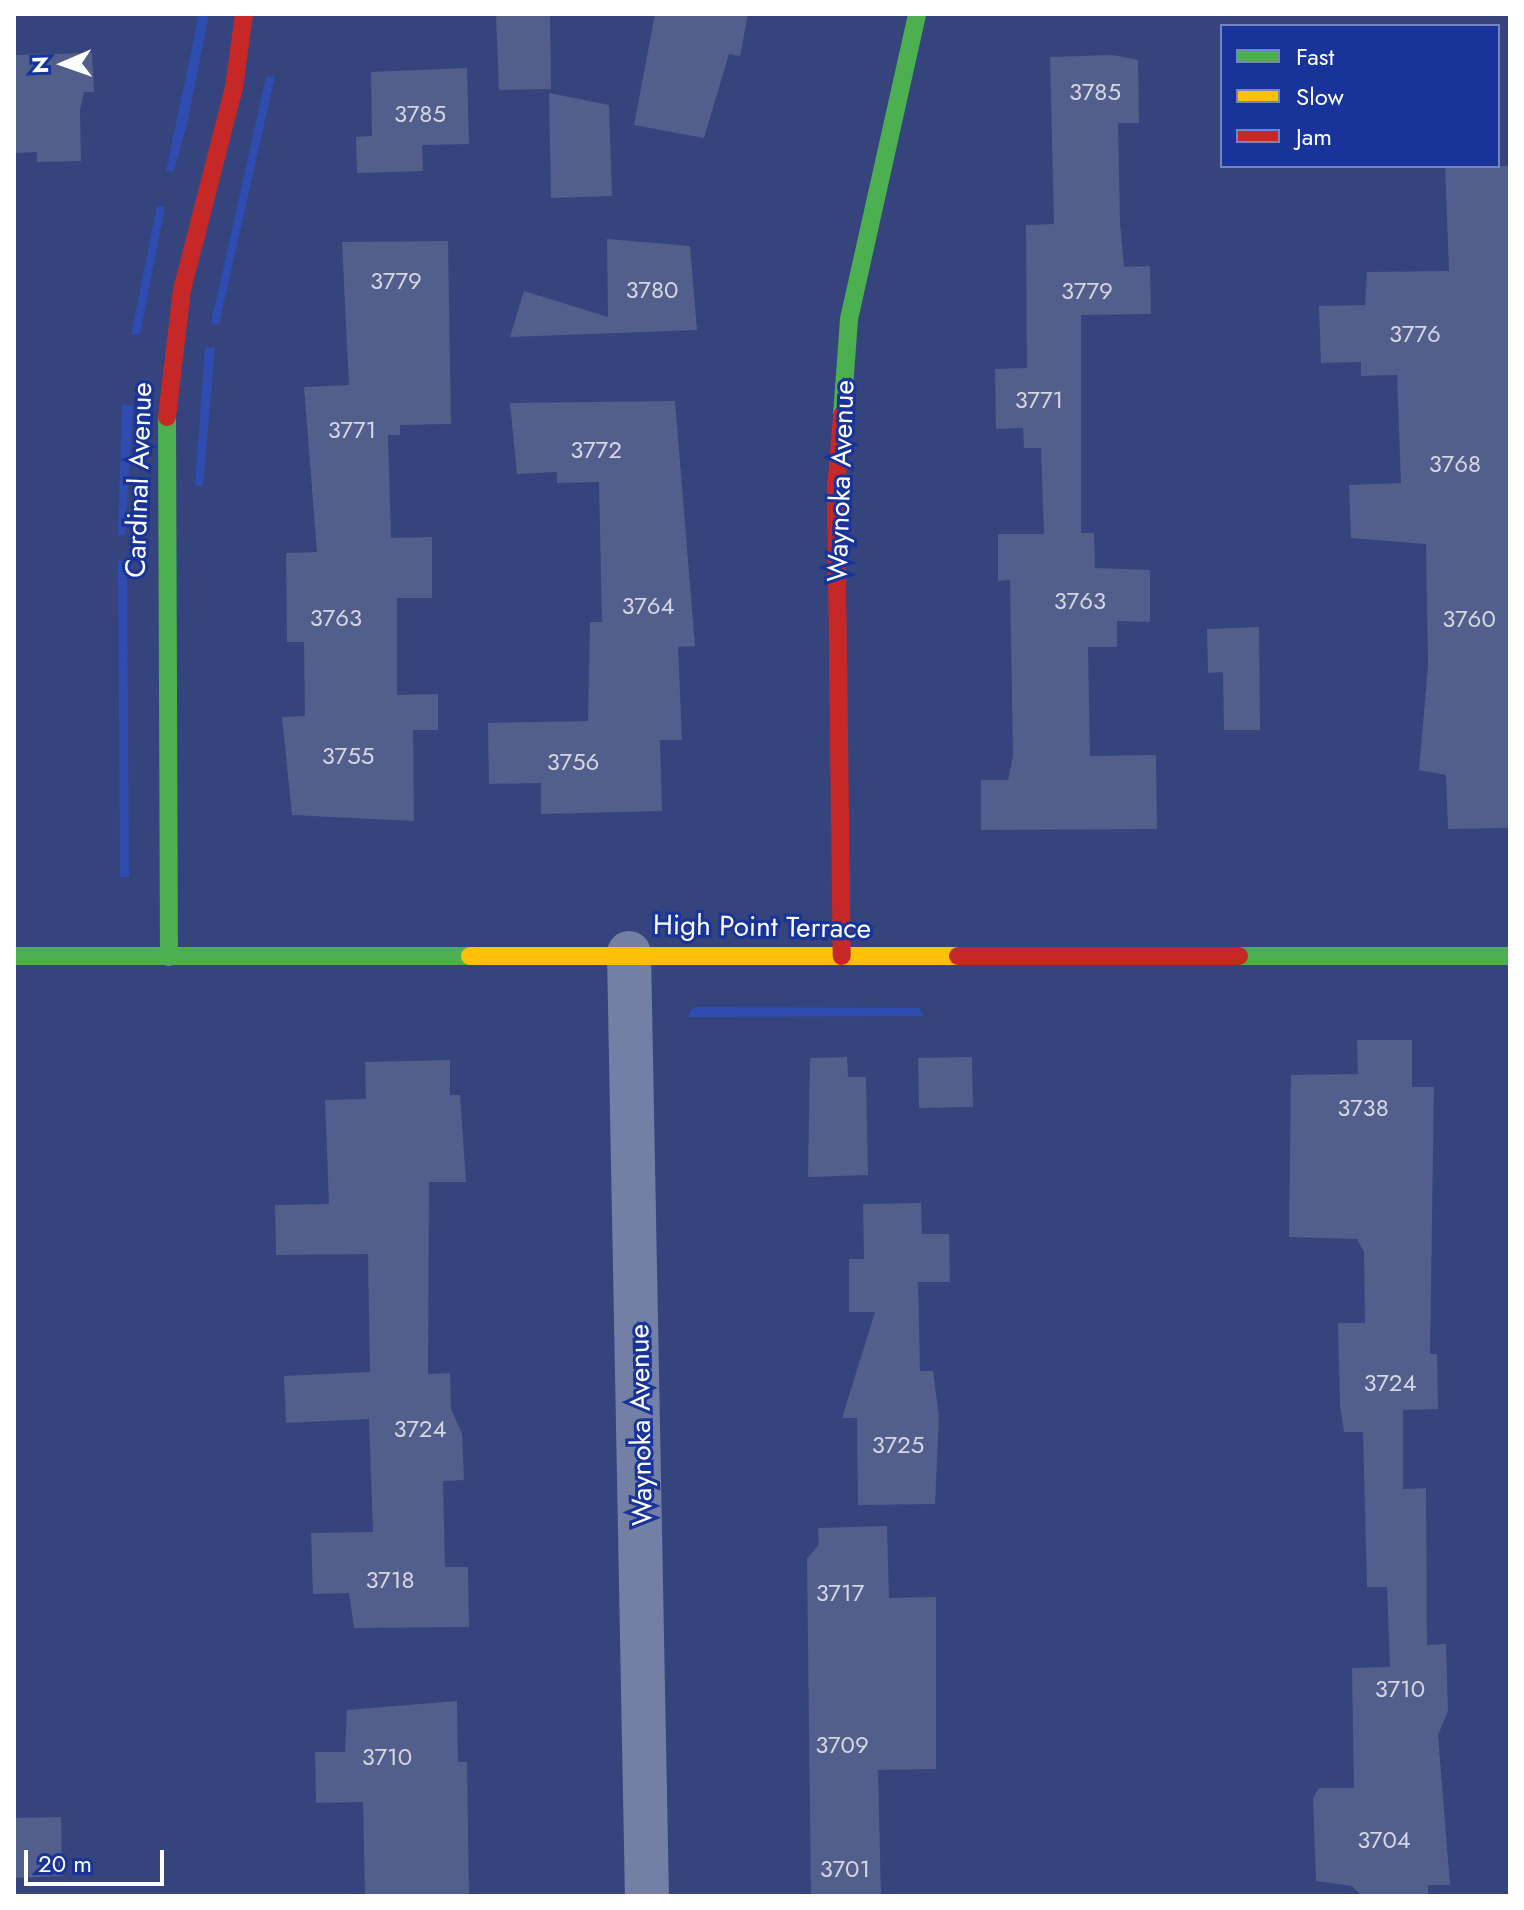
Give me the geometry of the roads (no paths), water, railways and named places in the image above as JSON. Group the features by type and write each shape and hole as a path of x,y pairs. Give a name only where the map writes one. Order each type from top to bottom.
{"street":[{"name":"Cardinal Avenue","path":"169,957 162,547 168,394 182,290 234,87 244,14"},
{"name":"Waynoka Avenue","path":"842,956 836,490 849,319 917,14"},
{"name":"High Point Terrace","path":"14,956 629,953 1510,956"},
{"name":"Waynoka Avenue","path":"629,953 647,1896"}]}
